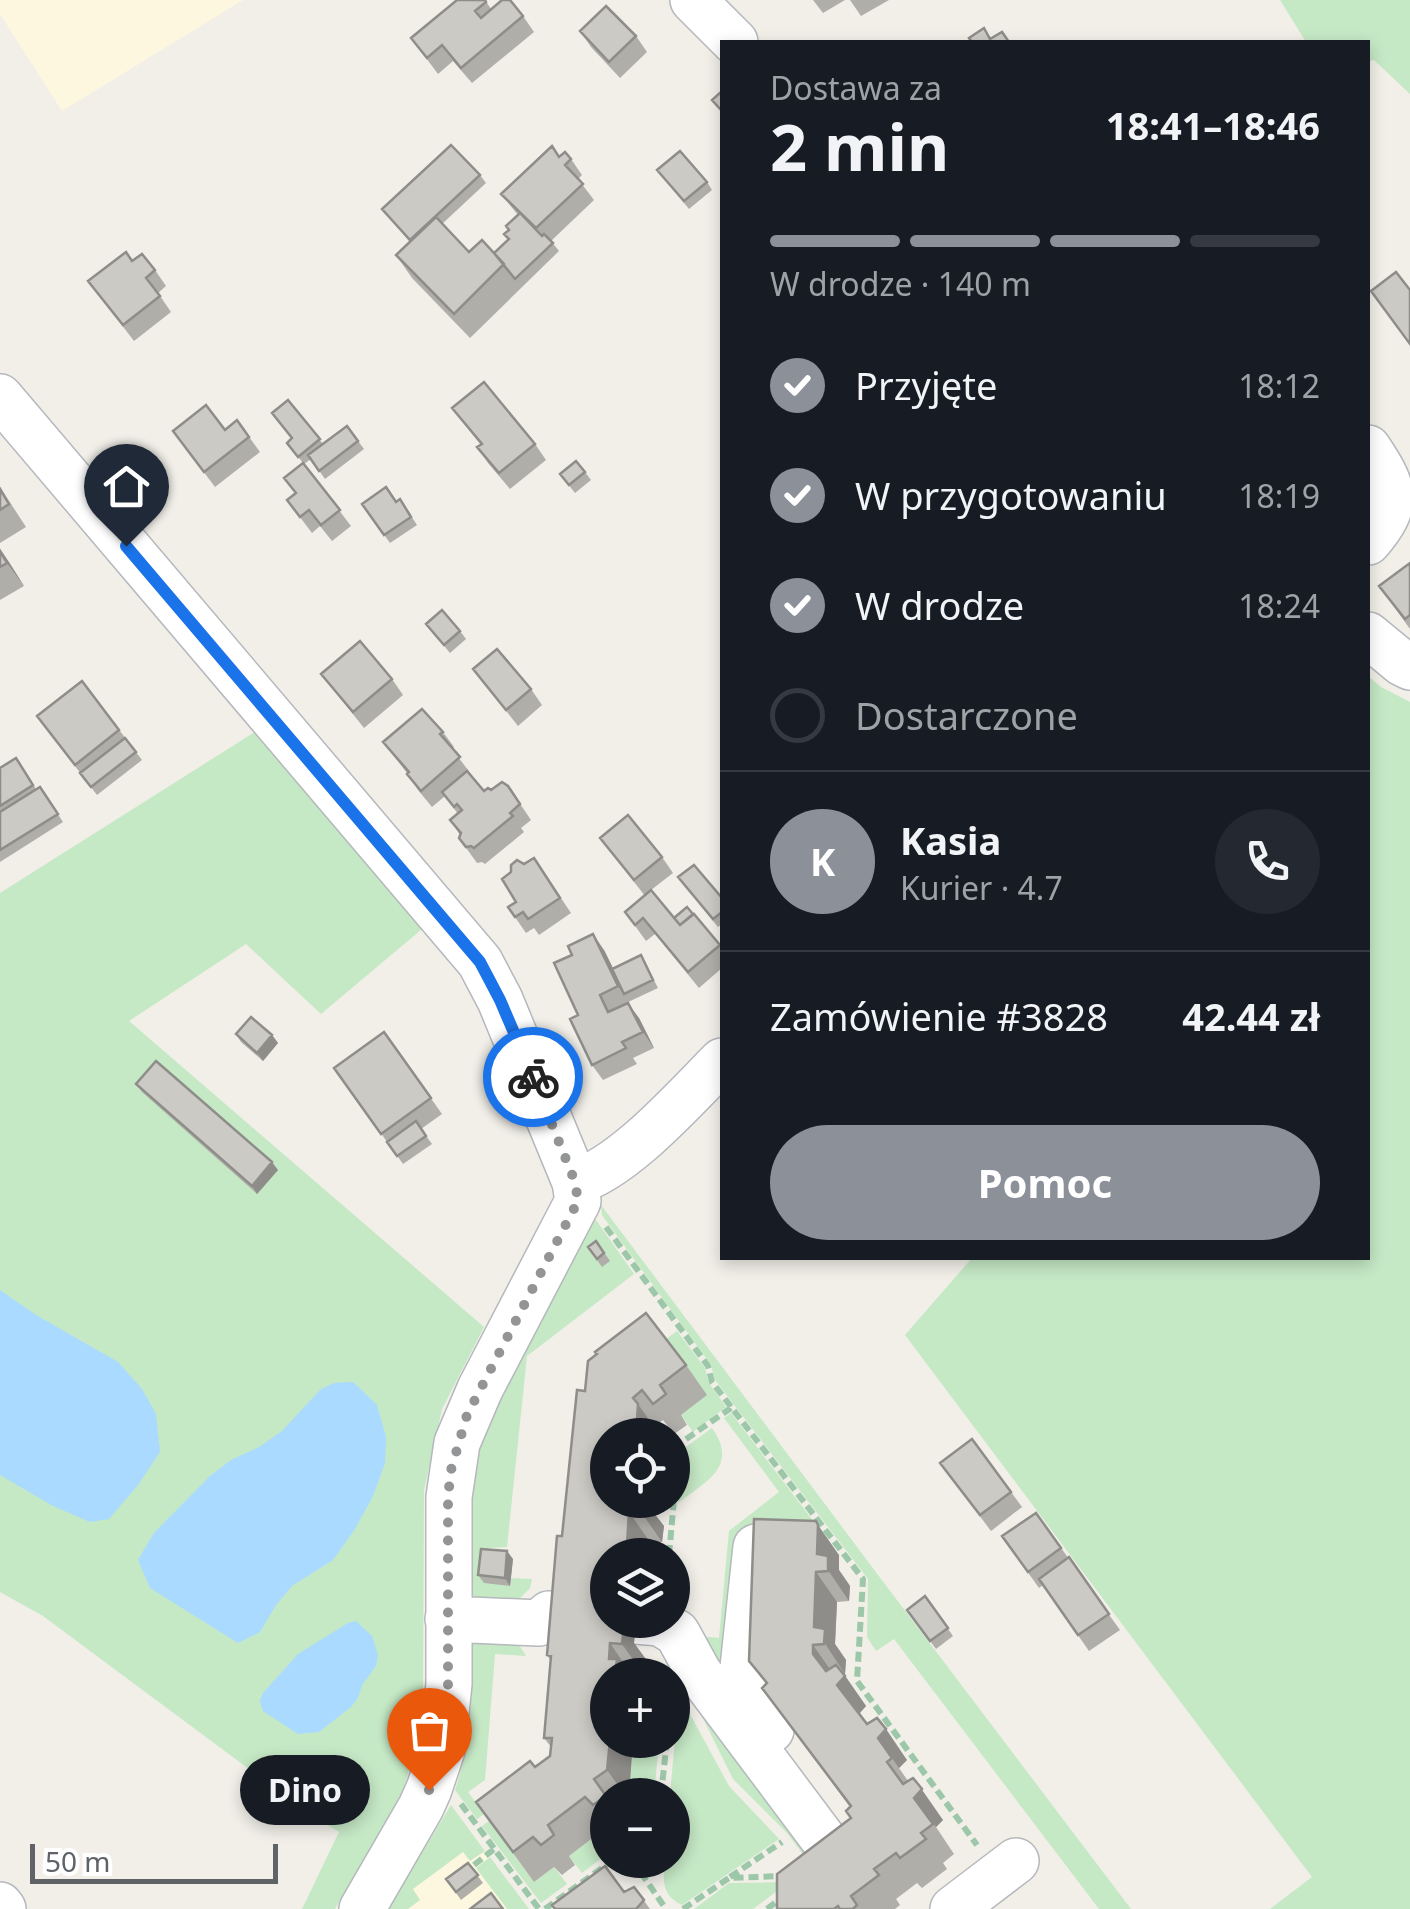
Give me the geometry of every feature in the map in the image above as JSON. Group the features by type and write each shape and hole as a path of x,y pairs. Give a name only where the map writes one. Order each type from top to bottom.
{"street":[{"path":"693,0 732,40"},
{"path":"0,397 480,962 582,1180 578,1201 474,1402 458,1443 448,1497 448,1709 436,1770 410,1829 362,1909"},
{"path":"1370,451 1386,478 1392,502 1384,523 1370,540"},
{"path":"1370,637 1410,667"},
{"path":"582,1180 634,1147 720,1063"},
{"path":"756,1548 741,1686 770,1728 788,1791"},
{"path":"448,1619 562,1625"},
{"path":"656,1638 699,1673 788,1791 831,1867"},
{"path":"953,1909 997,1855"}],"path":[{"path":"582,1180 597,1214 702,1357 712,1382 863,1579 857,1681 971,1834 997,1855"},
{"path":"671,1538 679,1444 731,1408"},
{"path":"452,1791 542,1909 590,1875"},
{"path":"475,1823 484,1817"},
{"path":"683,1909 786,1839"},
{"path":"474,1865 494,1849"},
{"path":"729,1878 831,1867"},
{"path":"767,1909 831,1867"},
{"path":"644,1878 666,1909"}],"shaded area":[{"path":"0,0 243,0 62,111 0,14"},
{"path":"451,1805 529,1909 388,1909"}],"green space":[{"path":"1280,0 1410,0 1410,94 1374,60 1370,61 1370,40 1305,40"},
{"path":"1370,678 1410,702 1410,1909 1270,1909 1312,1877 905,1335 970,1260 1370,1260"},
{"path":"258,730 428,924 321,1014 246,944 129,1021 484,1327 442,1409 424,1490 420,1729 404,1789 335,1909 302,1909 339,1832 43,1616 0,1592 0,893"},
{"path":"601,1205 1131,1909 1099,1909 894,1639 876,1651 867,1637 868,1579 715,1380 711,1365 602,1215"},
{"path":"589,1210 634,1274 527,1356 507,1547 488,1548 484,1582 510,1586 511,1578 532,1579 530,1588 517,1601 480,1602 463,1586 471,1444"},
{"path":"677,1331 705,1368 709,1383 726,1407 693,1432 690,1418 681,1415 706,1395 648,1352"},
{"path":"731,1413 830,1543 727,1685 698,1636 719,1638 729,1531 779,1492 724,1418"},
{"path":"712,1428 722,1453 721,1463 709,1480 690,1494 690,1444"},
{"path":"473,1640 518,1643 526,1656 495,1654 485,1780 468,1792 484,1814 477,1819 455,1790 468,1734"},
{"path":"690,1685 811,1840 811,1865 787,1833 733,1779"},
{"path":"690,1714 729,1786 779,1839 682,1905 670,1897 664,1878 690,1878 690,1778 672,1778 673,1758 690,1758"},
{"path":"632,1758 657,1758 656,1778 630,1778"},
{"path":"451,1805 485,1851 470,1861 463,1852 413,1889 420,1900 408,1909 388,1909"},
{"path":"489,1821 534,1882 554,1867 567,1884 541,1903 482,1826"},
{"path":"590,1840 590,1867 582,1873 569,1856"},
{"path":"490,1857 529,1909 507,1909 476,1868"},
{"path":"789,1882 753,1909 694,1909 729,1883"}],"water":[{"path":"0,1290 118,1362 142,1389 156,1414 160,1452 109,1519 90,1522 0,1475"},
{"path":"353,1382 377,1405 386,1437 385,1463 373,1496 333,1560 292,1586 260,1632 238,1643 150,1588 138,1560 154,1533 210,1476 282,1431 321,1389 334,1383"},
{"path":"356,1621 372,1636 378,1655 376,1666 351,1707 319,1732 298,1734 263,1711 263,1693 298,1654"}],"building":[{"path":"457,0 485,0 475,11 481,18 502,0 510,0 523,16 461,68 442,45 427,58 411,38"},
{"path":"606,6 636,36 609,62 580,31"},
{"path":"984,28 990,39 1002,32 1008,40 970,40"},
{"path":"720,93 720,109 712,100"},
{"path":"451,145 480,175 410,240 382,209"},
{"path":"552,146 559,157 565,152 571,159 565,165 583,184 536,228 501,194"},
{"path":"680,151 707,182 684,201 657,170"},
{"path":"520,213 553,243 515,279 494,253 509,239 504,234 509,230 506,226"},
{"path":"436,217 469,252 482,240 504,264 454,314 396,255"},
{"path":"126,252 132,261 142,254 155,270 146,278 160,296 123,325 88,281"},
{"path":"1396,272 1410,290 1410,344 1371,291"},
{"path":"484,382 535,444 499,473 477,447 482,444 452,408"},
{"path":"288,400 320,439 298,457 287,443 292,438 272,413"},
{"path":"206,405 225,430 237,420 249,437 204,472 173,431"},
{"path":"347,426 358,441 319,471 308,455"},
{"path":"576,461 585,472 569,485 560,474"},
{"path":"303,463 340,510 321,525 309,510 300,517 287,500 296,493 284,478"},
{"path":"386,487 396,502 400,499 411,517 384,535 362,504"},
{"path":"0,489 9,504 0,510"},
{"path":"1410,563 1410,615 1405,619 1379,586"},
{"path":"442,610 460,631 444,645 426,624"},
{"path":"360,641 392,679 353,712 321,674"},
{"path":"497,649 531,689 506,710 473,669"},
{"path":"82,681 119,730 75,765 37,716"},
{"path":"422,709 460,757 421,791 383,742"},
{"path":"125,738 136,752 91,787 80,773"},
{"path":"16,758 33,785 0,806 0,768"},
{"path":"467,771 484,791 502,782 520,804 510,813 513,816 474,848 466,847 450,820 462,810 457,804 454,807 442,792"},
{"path":"40,787 58,814 0,850 0,812"},
{"path":"628,815 662,857 634,880 600,838"},
{"path":"534,858 560,898 528,919 523,912 515,917 508,907 516,902 502,879 517,860 524,864"},
{"path":"694,865 720,896 720,914 713,919 678,877"},
{"path":"651,890 680,925 694,914 720,945 688,972 643,918 635,925 625,912"},
{"path":"687,907 693,914 680,925 674,918"},
{"path":"593,934 618,986 600,995 608,1012 628,1003 643,1032 622,1042 626,1048 592,1065 570,1019 578,1015 554,963 572,955 568,946"},
{"path":"641,955 653,980 624,994 612,969"},
{"path":"251,1017 272,1035 257,1053 236,1034"},
{"path":"384,1032 431,1098 381,1134 334,1068"},
{"path":"156,1061 272,1162 252,1186 136,1084"},
{"path":"416,1121 426,1136 397,1156 387,1142"},
{"path":"596,1241 604,1253 597,1259 588,1247"},
{"path":"646,1313 686,1365 660,1385 666,1394 653,1404 642,1390 633,1398 638,1404 637,1418 590,1418 590,1518 629,1518 627,1538 590,1538 590,1638 623,1638 622,1644 610,1643 609,1658 590,1658 590,1758 608,1758 607,1770 590,1778 590,1802 585,1797 548,1825 554,1835 541,1845 533,1837 513,1852 476,1802 530,1761 535,1767 550,1756 552,1738 544,1738 557,1536 562,1536 577,1390 585,1391 588,1361"},
{"path":"972,1439 1011,1492 980,1515 940,1463"},
{"path":"1036,1513 1061,1548 1028,1572 1002,1536"},
{"path":"754,1519 816,1521 817,1554 828,1556 828,1571 816,1572 814,1627 825,1629 824,1644 813,1645 813,1654 826,1671 836,1665 845,1676 837,1685 867,1724 877,1718 886,1729 878,1738 892,1758 887,1762 903,1784 913,1778 922,1789 914,1798 933,1824 921,1833 926,1839 900,1858 896,1853 874,1869 879,1875 851,1896 857,1905 853,1909 777,1909 777,1874 851,1818 846,1811 851,1806 762,1688 767,1683 749,1661"},
{"path":"481,1549 507,1551 505,1578 478,1575"},
{"path":"1069,1557 1109,1614 1078,1635 1039,1579"},
{"path":"925,1596 948,1628 930,1641 907,1610"},
{"path":"468,1863 478,1875 456,1892 446,1879"},
{"path":"590,1877 614,1878 624,1892 634,1887 644,1900 636,1909 555,1909 552,1905"},
{"path":"491,1893 503,1909 470,1909"}],"way so far":[{"path":"429,1790 442,1750 448,1709 451,1470 467,1415 578,1201 575,1182 533,1077"}],"place":[{"name":"Dino","path":"429,1790"}],"route":[{"path":"126,546 480,962 533,1077"}]}
